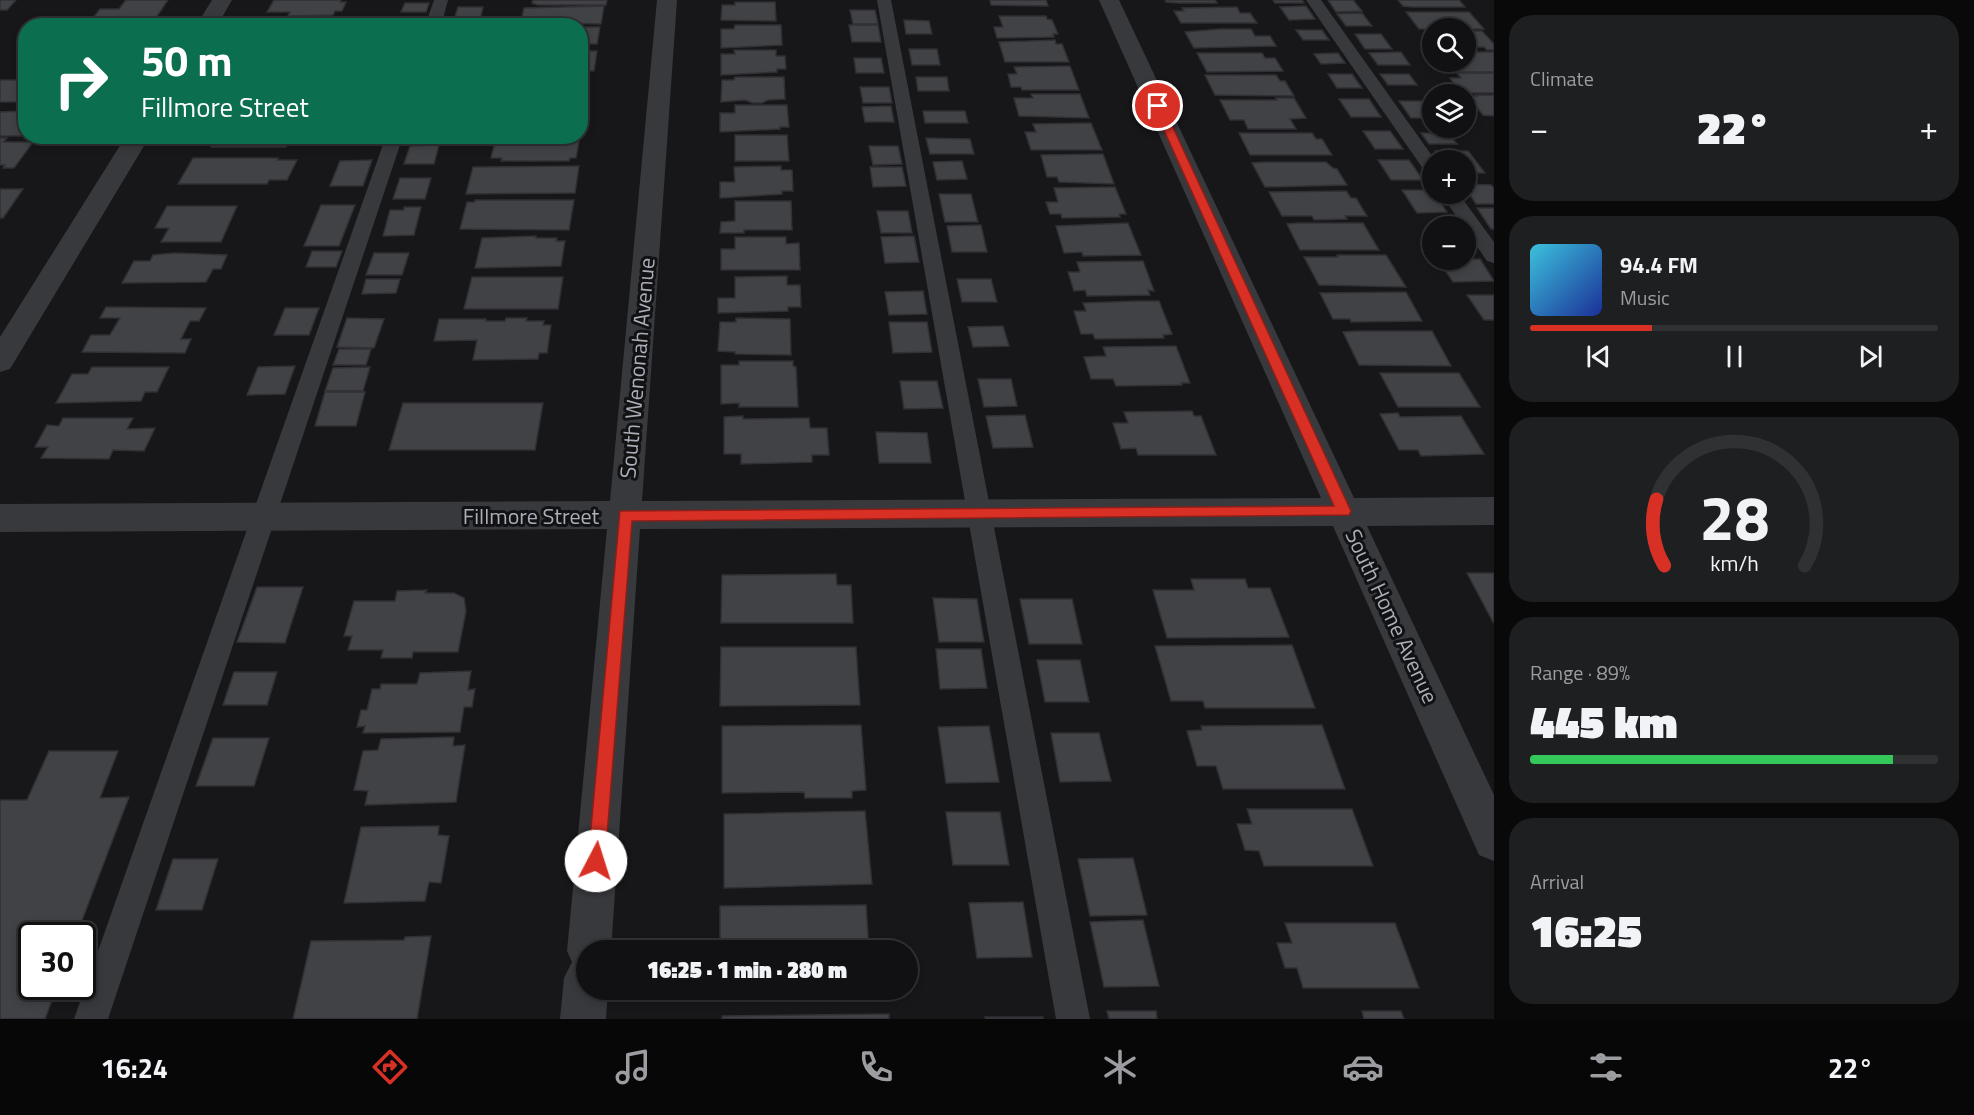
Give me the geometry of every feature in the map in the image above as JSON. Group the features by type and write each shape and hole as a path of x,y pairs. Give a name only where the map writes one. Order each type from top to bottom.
{"street":[{"path":"211,18 222,0"},
{"name":"South Wenonah Avenue","path":"590,940 667,0"},
{"name":"South Home Avenue","path":"1109,0 1494,840"},
{"path":"0,361 133,144"},
{"name":"Fillmore Street","path":"0,518 1494,511"},
{"path":"583,1019 584,1000"}],"lane":[{"path":"435,18 441,0"},
{"path":"884,0 1073,1019"},
{"path":"1313,0 1422,155"},
{"path":"91,1019 391,144"},
{"path":"1457,204 1494,256"}],"building":[{"path":"0,0 16,0 7,10 0,10"},
{"path":"126,0 168,0 156,18 93,18 100,9 119,9"},
{"path":"274,0 341,0 340,2 346,2 342,11 335,11 333,15 288,16 290,12 267,12"},
{"path":"533,0 607,0 606,5 538,5 532,3"},
{"path":"990,0 1046,0 1048,6 991,5"},
{"path":"1165,0 1215,0 1217,3 1180,3"},
{"path":"1273,0 1302,0 1304,3 1275,3"},
{"path":"1328,0 1353,0 1362,11 1336,12"},
{"path":"1398,0 1459,0 1465,7 1412,7 1403,6"},
{"path":"735,2 775,2 776,21 721,20 722,5 735,5"},
{"path":"405,3 429,3 426,12 401,12"},
{"path":"604,6 601,24 588,24 588,18 522,18 524,8"},
{"path":"1306,6 1315,19 1289,20 1280,7"},
{"path":"458,7 483,7 480,18 455,18"},
{"path":"1237,7 1240,13 1250,13 1257,23 1181,23 1174,11 1184,11 1182,8"},
{"path":"850,10 875,10 878,24 853,24"},
{"path":"1406,12 1469,12 1474,18 1422,18 1422,29 1419,29"},
{"path":"1362,13 1372,26 1346,26 1337,14"},
{"path":"999,16 1046,16 1047,19 1052,20 1058,34 1053,34 1054,37 997,38 994,27 1003,27"},
{"path":"904,20 929,21 932,34 906,34"},
{"path":"1476,20 1484,29 1476,29"},
{"path":"735,25 781,25 782,45 721,48 721,29 734,29"},
{"path":"849,25 878,25 881,42 852,42"},
{"path":"588,27 600,27 597,44 588,44"},
{"path":"1251,29 1255,36 1270,36 1276,46 1194,48 1185,32"},
{"path":"1296,30 1322,30 1329,40 1303,40"},
{"path":"1476,31 1482,31 1494,44 1494,50 1487,50 1484,47 1476,47"},
{"path":"1355,34 1381,34 1392,49 1365,49"},
{"path":"1055,40 1056,44 1062,44 1069,62 1005,62 999,42"},
{"path":"909,49 937,49 940,65 912,65"},
{"path":"734,50 776,50 776,56 785,56 786,69 777,69 777,72 721,75 721,54 735,54"},
{"path":"588,51 597,51 594,71 588,71"},
{"path":"1401,52 1410,65 1378,65 1369,53"},
{"path":"1476,52 1494,52 1494,72 1476,72"},
{"path":"1197,53 1262,53 1265,58 1275,58 1283,71 1207,72"},
{"path":"1338,53 1345,63 1321,64 1314,54"},
{"path":"854,58 881,58 884,73 856,73"},
{"path":"1070,66 1079,90 1022,90 1021,87 1011,87 1008,74 1017,74 1014,67"},
{"path":"1457,73 1494,73 1494,93 1476,93 1476,84 1454,84 1450,78 1461,78"},
{"path":"1328,74 1352,74 1362,88 1337,88"},
{"path":"1380,74 1409,74 1417,85 1388,85"},
{"path":"1205,75 1276,75 1280,81 1285,81 1294,96 1215,95"},
{"path":"735,77 784,77 785,99 768,100 762,103 745,100 721,102 722,80 734,80"},
{"path":"916,77 947,77 949,91 918,91"},
{"path":"0,80 18,80 18,102 0,102"},
{"path":"860,87 889,87 892,103 863,103"},
{"path":"1031,94 1080,94 1089,118 1019,116 1014,98 1033,98"},
{"path":"1494,95 1494,116 1483,115 1476,106 1477,96"},
{"path":"1276,98 1294,98 1306,118 1290,119 1296,129 1248,129 1244,120 1230,120 1220,100 1277,100"},
{"path":"1339,99 1369,99 1381,117 1351,117"},
{"path":"1399,101 1422,101 1422,118 1411,118"},
{"path":"735,105 787,105 789,127 720,132 720,113 735,113"},
{"path":"891,106 894,122 865,122 862,107"},
{"path":"18,111 18,136 0,136 0,112"},
{"path":"923,111 965,111 968,123 925,123"},
{"path":"1091,123 1102,150 1031,150 1025,132 1036,132 1033,124"},
{"path":"1363,131 1390,131 1403,149 1375,149"},
{"path":"1239,133 1312,133 1316,139 1322,139 1332,155 1250,155"},
{"path":"735,135 787,135 789,161 735,161"},
{"path":"0,138 7,138 3,142 32,144 14,168 3,168 5,165 0,165"},
{"path":"926,138 970,139 974,154 930,154"},
{"path":"1425,138 1452,138 1457,144 1429,144"},
{"path":"213,144 287,144 286,147 211,147"},
{"path":"494,144 579,144 576,158 570,158 569,161 501,161 502,158 491,158"},
{"path":"439,145 434,164 404,164 410,146"},
{"path":"869,146 898,146 902,164 873,165"},
{"path":"1103,154 1114,184 1059,182 1057,177 1047,177 1041,155"},
{"path":"193,158 297,160 287,180 269,180 267,184 178,184"},
{"path":"372,160 363,186 330,186 340,161"},
{"path":"1378,160 1409,160 1422,179 1422,180 1391,180"},
{"path":"962,161 967,179 937,180 933,162"},
{"path":"1476,161 1485,173 1476,173"},
{"path":"1326,162 1337,169 1347,185 1265,187 1252,163"},
{"path":"579,166 575,193 466,194 473,167"},
{"path":"781,166 781,170 792,170 793,191 782,191 782,194 720,198 720,182 735,182 734,167"},
{"path":"870,167 902,167 906,186 873,187"},
{"path":"400,178 431,178 425,199 393,199"},
{"path":"1476,184 1491,185 1494,188 1494,204 1476,204"},
{"path":"1115,187 1126,214 1119,214 1120,217 1062,218 1061,214 1050,214 1046,202 1058,202 1054,188"},
{"path":"0,189 23,189 3,218 0,218"},
{"path":"1402,190 1422,190 1422,204 1442,204 1447,212 1417,213"},
{"path":"1346,191 1351,198 1356,198 1367,216 1314,220 1312,216 1282,216 1269,192"},
{"path":"939,194 971,194 978,222 945,222"},
{"path":"475,200 574,200 569,230 460,229 467,202 475,202"},
{"path":"735,201 791,201 792,230 744,230 744,233 720,233 721,222 735,221"},
{"path":"321,205 355,205 339,246 304,246"},
{"path":"167,206 237,206 221,242 161,242 169,228 155,228"},
{"path":"404,207 421,207 414,235 383,236 390,210 404,210"},
{"path":"1477,208 1494,208 1494,229 1491,229"},
{"path":"877,211 908,211 912,233 881,233"},
{"path":"1128,223 1141,255 1083,256 1082,252 1064,253 1056,226"},
{"path":"1363,223 1379,250 1300,250 1287,224"},
{"path":"981,225 987,252 952,252 947,226"},
{"path":"536,236 536,238 557,238 556,241 565,241 561,266 475,268 482,238"},
{"path":"914,236 919,262 885,263 881,237"},
{"path":"735,237 786,237 786,244 799,243 800,270 721,270 721,249 735,249"},
{"path":"312,251 342,251 336,267 306,267"},
{"path":"175,253 227,255 221,269 213,269 206,282 122,283 134,261 150,261 153,255"},
{"path":"374,253 409,253 402,275 366,275"},
{"path":"1337,255 1386,255 1406,287 1319,285 1304,257 1338,257"},
{"path":"1476,259 1480,259 1494,281 1453,282 1445,270 1476,270"},
{"path":"1143,261 1154,291 1148,290 1150,295 1087,296 1085,290 1074,291 1068,272 1080,272 1077,262"},
{"path":"787,276 787,285 800,285 801,307 788,307 788,311 718,313 718,298 735,298 735,277"},
{"path":"472,277 563,277 558,309 464,309"},
{"path":"366,279 400,279 396,293 362,294"},
{"path":"957,279 991,279 997,302 962,302"},
{"path":"923,291 927,314 889,315 885,292"},
{"path":"1406,292 1422,321 1351,322 1350,319 1333,319 1320,293"},
{"path":"1467,295 1494,295 1494,320 1484,320"},
{"path":"1159,301 1172,334 1163,335 1164,338 1095,339 1093,334 1081,334 1074,311 1086,311 1083,303"},
{"path":"106,307 206,308 199,321 190,321 181,339 191,339 185,353 82,352 91,335 110,335 120,318 100,318"},
{"path":"285,308 319,308 309,335 274,335"},
{"path":"347,318 384,319 374,348 337,347"},
{"path":"506,318 527,318 526,321 544,321 543,325 551,325 547,353 539,353 538,359 473,360 477,340 434,341 439,319 505,321"},
{"path":"736,318 790,319 791,355 735,354 735,352 718,351 720,322 736,322"},
{"path":"889,322 927,322 932,352 893,353"},
{"path":"1003,326 1009,346 973,347 968,327"},
{"path":"1432,331 1451,366 1359,365 1343,332"},
{"path":"1176,346 1190,383 1116,386 1113,379 1091,379 1084,357 1106,356 1103,347"},
{"path":"339,349 371,349 366,365 333,365"},
{"path":"739,361 793,361 793,366 796,367 798,407 739,407 739,403 721,404 721,365 739,365"},
{"path":"295,366 285,394 247,395 258,367"},
{"path":"92,367 169,367 157,392 145,392 141,401 56,403 72,374 88,374"},
{"path":"370,367 363,391 325,391 333,368"},
{"path":"1380,373 1459,373 1480,407 1398,407"},
{"path":"978,379 1011,379 1017,406 984,407"},
{"path":"900,381 937,381 943,408 904,409"},
{"path":"325,392 365,392 356,426 315,426"},
{"path":"403,403 543,403 535,450 389,450"},
{"path":"1192,411 1194,416 1201,416 1216,455 1138,455 1136,448 1121,449 1113,423 1128,423 1124,412"},
{"path":"1398,413 1400,417 1461,416 1484,454 1421,456 1418,450 1399,450 1380,414"},
{"path":"1025,415 1033,447 993,448 986,416"},
{"path":"743,416 743,419 809,418 810,428 827,428 829,455 812,455 812,462 741,464 741,454 724,454 724,417"},
{"path":"63,418 133,418 127,429 155,428 144,451 113,450 109,459 41,458 48,447 35,447 47,425 59,426"},
{"path":"876,432 927,433 931,463 879,463"},
{"path":"1467,573 1494,573 1494,622 1493,622"},
{"path":"836,574 837,585 851,585 853,623 721,623 722,575"},
{"path":"1191,579 1245,579 1248,588 1270,588 1289,637 1167,638 1153,590 1194,590"},
{"path":"257,587 303,587 285,643 237,642"},
{"path":"427,590 425,593 454,593 464,598 466,611 458,652 413,652 412,658 381,658 383,650 348,650 352,636 344,636 354,601 395,601 397,591"},
{"path":"933,598 977,599 984,642 939,642"},
{"path":"1020,599 1072,599 1082,644 1029,644"},
{"path":"1292,645 1315,708 1205,708 1203,701 1171,701 1155,646"},
{"path":"721,647 856,647 860,705 720,706"},
{"path":"936,649 981,649 987,688 940,689"},
{"path":"1037,660 1080,660 1089,702 1045,702"},
{"path":"471,671 468,690 475,689 472,707 464,707 460,732 363,733 365,726 357,727 361,710 367,710 372,689 380,689 381,684 417,684 420,673"},
{"path":"234,672 277,672 267,705 223,705"},
{"path":"861,725 866,790 852,791 852,798 805,798 804,792 722,793 722,726"},
{"path":"1322,725 1345,789 1223,789 1216,766 1197,766 1187,731 1202,730 1201,726"},
{"path":"989,726 999,782 946,783 938,727"},
{"path":"1051,733 1099,733 1111,781 1060,782"},
{"path":"454,737 453,746 465,745 456,802 365,805 368,791 354,790 363,751 378,750 381,739"},
{"path":"213,738 269,738 254,786 196,786"},
{"path":"49,751 118,751 100,798 129,797 81,922 18,922 18,1000 52,1000 45,1019 0,1019 0,800 27,800"},
{"path":"1247,809 1352,809 1373,866 1264,866 1259,851 1245,850 1237,824 1252,824"},
{"path":"865,811 872,884 724,888 724,814"},
{"path":"946,812 1000,812 1009,865 953,865"},
{"path":"439,826 438,835 449,836 441,883 429,882 425,901 344,903 361,827"},
{"path":"1133,858 1147,915 1090,916 1078,859"},
{"path":"173,859 218,859 202,910 156,910"},
{"path":"1023,902 1032,957 977,958 969,903"},
{"path":"866,905 868,940 720,940 720,906"},
{"path":"1143,920 1159,986 1104,987 1090,922"},
{"path":"1285,923 1395,923 1419,988 1303,988 1297,968 1285,968 1277,943 1292,943"},
{"path":"431,936 417,1019 293,1019 311,941 404,940 405,937"},
{"path":"1107,1011 1156,1011 1157,1019 1109,1019"},
{"path":"1362,1011 1401,1011 1404,1019 1364,1019"},
{"path":"889,1014 889,1019 722,1019 722,1016"},
{"path":"985,1017 1043,1017 1043,1019 986,1019"}],"route":[{"path":"596,861 625,515 1344,511 1158,106"}]}
